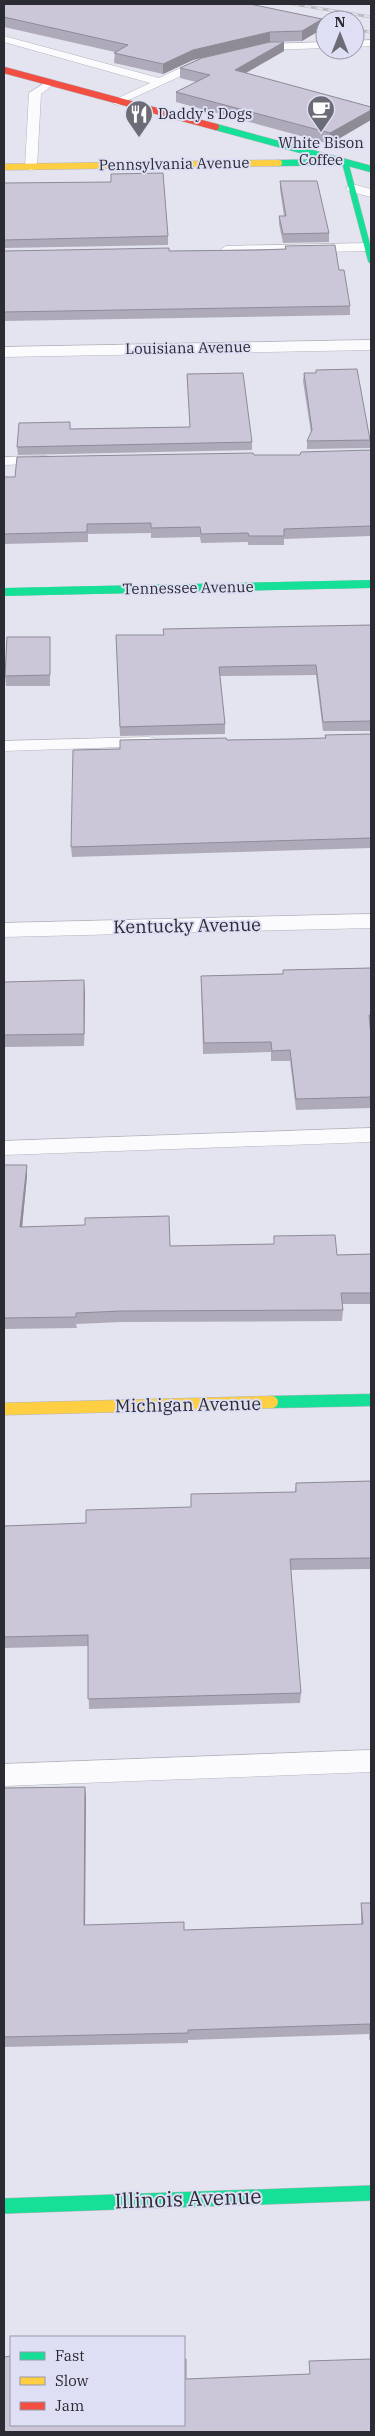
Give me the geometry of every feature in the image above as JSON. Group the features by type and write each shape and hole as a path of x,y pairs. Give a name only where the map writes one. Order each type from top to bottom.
{"street":[{"path":"4,70 371,169"},
{"path":"345,162 369,246"},
{"name":"Pennsylvania Avenue","path":"4,167 345,162"},
{"name":"Louisiana Avenue","path":"4,352 371,345"},
{"name":"Tennessee Avenue","path":"4,592 371,584"},
{"name":"Kentucky Avenue","path":"4,930 371,921"},
{"name":"Michigan Avenue","path":"4,1409 371,1400"},
{"name":"Illinois Avenue","path":"4,2206 371,2193"}],"lane":[{"path":"4,39 160,82"},
{"path":"243,54 270,47 315,45"},
{"path":"118,102 197,64 215,60"},
{"path":"31,167 35,93 49,83"},
{"path":"352,188 371,193"},
{"path":"211,250 369,246"},
{"path":"4,461 63,460"},
{"path":"4,746 163,742"},
{"path":"4,1148 371,1135"},
{"path":"4,1775 371,1761"}],"building":[{"path":"4,4 250,4 315,18 315,23 302,31 270,32 193,50 163,64 114,53 128,45 4,17"},
{"path":"270,42 284,42 235,70 371,107 371,110 330,133 176,92 210,75 180,68 202,58"},
{"path":"163,173 168,236 4,240 4,183 111,182 111,174"},
{"path":"280,181 317,181 329,233 283,234 279,216 286,216"},
{"path":"335,245 339,270 344,270 350,306 4,312 4,251 169,248 169,251 257,250 286,249 285,246"},
{"path":"357,369 370,440 307,441 312,430 304,373 316,373 316,370"},
{"path":"243,373 252,442 17,447 19,423 70,422 70,429 190,427 187,374"},
{"path":"371,450 371,526 284,529 284,536 249,536 248,533 201,534 200,527 151,528 151,523 87,524 87,532 4,534 4,477 15,477 17,457 253,453 254,455 300,455 301,452"},
{"path":"371,625 371,721 323,722 316,665 219,667 225,724 120,727 116,635 164,635 163,629"},
{"path":"7,637 50,637 50,675 5,676"},
{"path":"371,734 371,838 71,847 73,750 120,749 120,740 295,739 326,738 325,735"},
{"path":"371,968 371,1015 369,1015 371,1097 296,1099 290,1050 272,1051 271,1042 204,1043 201,976 283,974 283,970"},
{"path":"84,980 84,1034 4,1035 4,982"},
{"path":"4,1165 27,1165 20,1227 85,1225 85,1218 169,1216 170,1246 274,1244 274,1236 335,1235 337,1255 371,1254 371,1293 341,1293 343,1310 121,1311 76,1313 76,1317 4,1318"},
{"path":"371,1481 371,1558 290,1559 301,1693 88,1699 88,1635 4,1637 4,1526 86,1523 86,1510 191,1507 191,1494 296,1492 296,1483"},
{"path":"85,1787 84,1925 184,1922 184,1930 363,1924 361,1903 371,1903 371,2030 370,2024 188,2030 188,2033 4,2037 4,1788"},
{"path":"10,2356 10,2426 185,2426 185,2359 186,2379 310,2374 309,2361 371,2359 371,2432 4,2432 4,2357"}],"railway":[{"path":"293,4 371,17"},
{"path":"365,31 371,32"}],"traffic: fast":[{"path":"216,127 371,169"},
{"path":"279,163 345,162 371,260"},
{"path":"4,592 371,584"},
{"path":"272,1402 371,1400"},
{"path":"4,2206 371,2193"}],"traffic: slow":[{"path":"4,167 279,163"},
{"path":"4,1409 272,1402"}],"traffic: jam":[{"path":"4,70 216,127"}],"place":[{"name":"White Bison Coffee","path":"321,133"},
{"name":"Daddy's Dogs","path":"139,138"}]}
